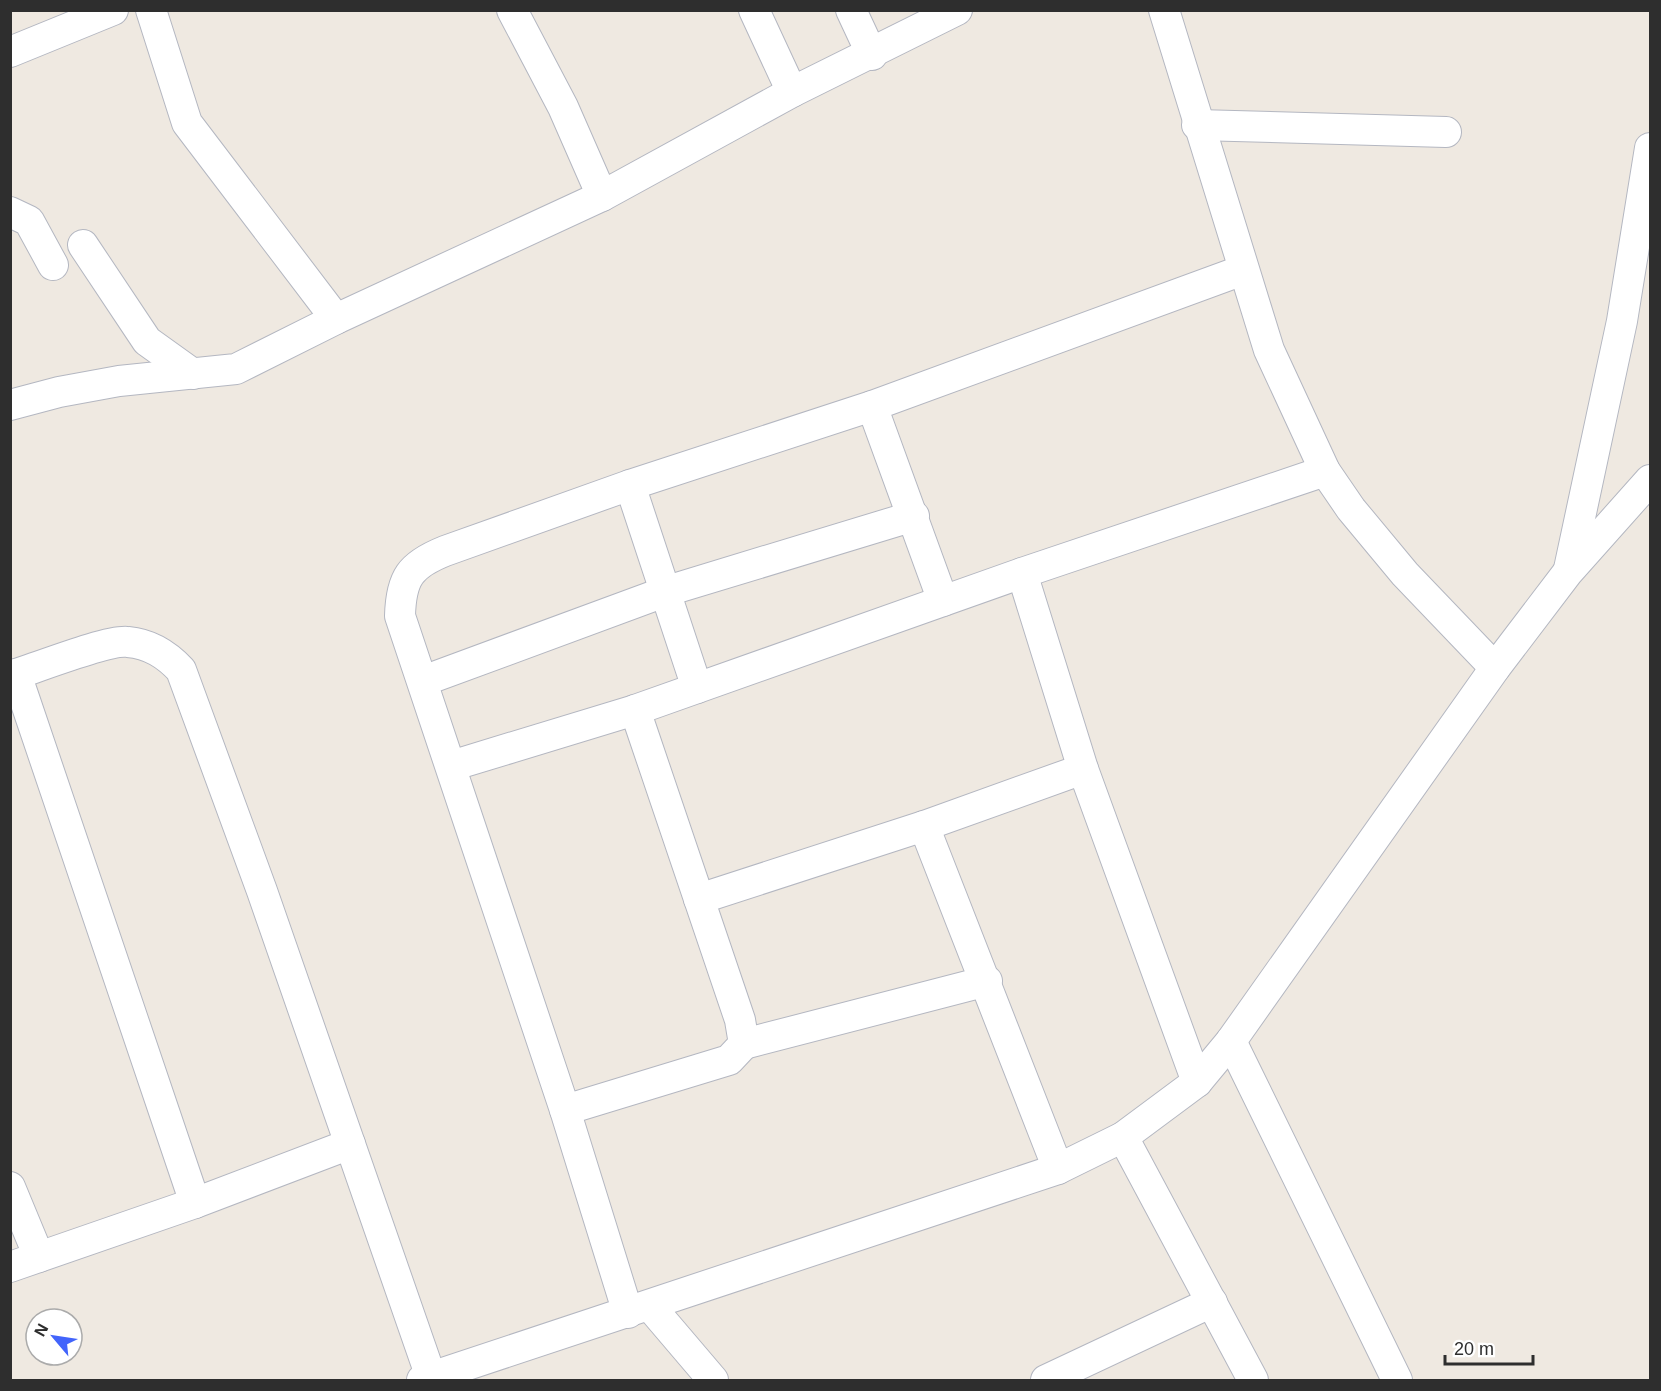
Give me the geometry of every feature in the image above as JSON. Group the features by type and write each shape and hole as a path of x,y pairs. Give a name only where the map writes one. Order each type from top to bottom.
{"street":[{"path":"10,52 113,10"},
{"path":"151,10 187,123 336,319"},
{"path":"512,10 563,107 602,196"},
{"path":"754,10 792,92"},
{"path":"851,10 872,55"},
{"path":"10,405 69,390 236,369 336,319 602,196 792,92 872,55 957,10"},
{"path":"1164,10 1197,125 1269,350 1326,471 1351,509 1405,574 1496,668"},
{"path":"1197,125 1446,132"},
{"path":"1568,572 1622,321 1650,147"},
{"path":"10,212 29,221 53,265"},
{"path":"83,244 147,341 193,374"},
{"path":"713,1380 639,1310 565,1110 400,616 401,592 410,573 426,559 444,551 630,485 872,406 1243,270"},
{"path":"872,406 914,516 943,601"},
{"path":"451,766 635,710 1022,573 1326,471"},
{"path":"195,1203 13,675 125,641 149,646 168,656 181,670 262,891 350,1144 428,1379 1058,1168 1123,1137 1197,1082 1231,1041 1496,668 1568,572 1650,480"},
{"path":"630,485 667,591 697,688"},
{"path":"423,681 667,591 914,516"},
{"path":"1022,573 1083,769 1197,1082"},
{"path":"635,710 740,1020 744,1044"},
{"path":"699,899 924,826 1083,769"},
{"path":"924,826 987,981 1058,1168"},
{"path":"565,1110 729,1060 744,1044 987,981"},
{"path":"1231,1041 1397,1380"},
{"path":"1123,1137 1253,1380"},
{"path":"10,1267 195,1203 350,1144"},
{"path":"10,1187 39,1257"},
{"path":"1046,1380 1212,1302"}]}
